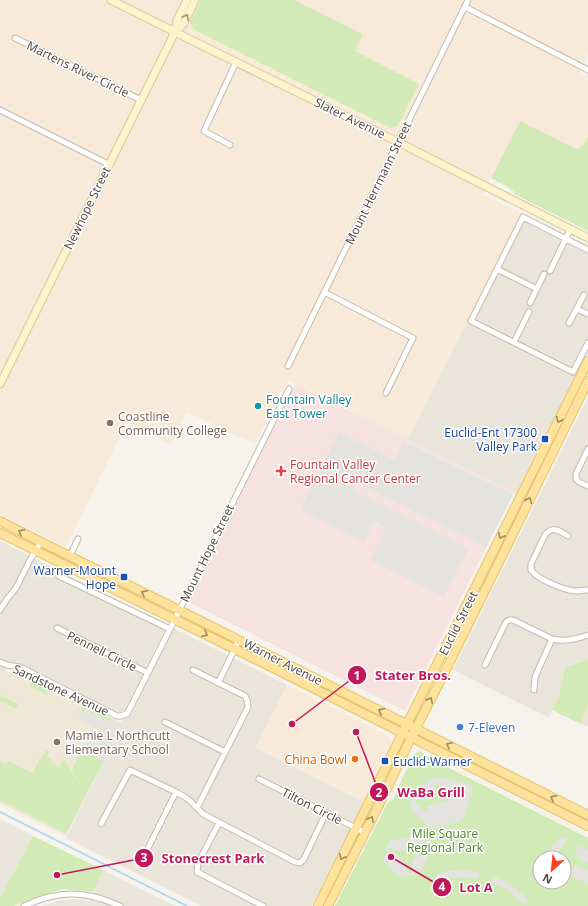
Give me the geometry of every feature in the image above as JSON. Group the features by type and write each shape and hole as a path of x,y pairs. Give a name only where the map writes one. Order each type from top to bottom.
{"main road":[{"name":"Slater Avenue","path":"111,0 588,238"},
{"name":"Newhope Street","path":"0,384 108,164 175,32 177,20 187,0"},
{"name":"Newhope Street","path":"175,32 184,23 195,0"},
{"name":"Euclid Street","path":"318,906 588,361"},
{"name":"Euclid Street","path":"328,906 588,381"},
{"name":"Warner Avenue","path":"0,521 588,815"},
{"name":"Warner Avenue","path":"0,533 588,826"},
{"path":"269,666 277,666 290,672 294,672 298,669"}],"street":[{"name":"Mount Herrmann Street","path":"288,366 468,0"},
{"path":"465,7 588,70"},
{"name":"Martens River Circle","path":"15,38 141,100"},
{"path":"230,145 204,131 236,62"},
{"path":"0,110 108,164"},
{"path":"588,250 523,217 471,321 573,372 588,343"},
{"path":"550,271 570,230"},
{"path":"497,269 537,289"},
{"path":"530,303 544,274"},
{"path":"324,292 413,338 386,394"},
{"path":"569,323 584,294"},
{"path":"577,309 588,314"},
{"path":"514,342 529,312"},
{"path":"576,385 584,389"},
{"name":"Mount Hope Street","path":"123,715 127,714 148,673 289,389"},
{"path":"588,449 576,474 576,479 588,486"},
{"path":"568,536 559,530 548,532 545,535 531,564 531,570 537,576 563,588 575,591 588,590"},
{"path":"70,556 78,539"},
{"path":"0,610 16,588 41,542"},
{"path":"59,576 170,629"},
{"path":"485,665 506,622 509,620 513,620 552,639 565,640 588,635"},
{"name":"Pennell Circle","path":"57,628 148,673"},
{"path":"534,690 535,677 552,639"},
{"path":"218,683 239,640"},
{"name":"Sandstone Avenue","path":"0,662 7,665 20,667 117,716 123,715"},
{"path":"193,670 245,696 248,707 197,808"},
{"path":"165,722 225,752"},
{"path":"102,824 130,770 176,792 188,799 204,814 219,823 295,862 300,863 304,859 326,813"},
{"name":"Tilton Circle","path":"260,779 364,832"},
{"path":"148,848 176,792"},
{"path":"219,823 198,863 197,872 263,906"},
{"path":"24,906 33,904 42,898 54,895 80,894 93,896 119,906"}],"shaded area":[{"path":"0,0 588,0 588,54 579,73 588,77 588,136 583,147 577,149 520,121 484,195 522,213 407,440 288,380 255,444 187,412 171,445 127,422 66,547 0,514"},
{"path":"522,213 588,247 588,353 517,494 407,440"},
{"path":"295,384 514,492 405,711 187,601"},
{"path":"588,397 588,660 565,667 559,697 549,718 453,670"},
{"path":"339,432 394,460 403,441 513,495 486,547 357,483 353,490 469,548 444,597 370,560 386,527 374,521 364,542 300,510"},
{"path":"0,541 287,685 256,748 364,802 312,906 201,906 66,838 123,723 116,712 21,665 8,661 5,671 3,671 0,678"},
{"name":"Mamie L Northcutt Elementary School","path":"4,671 21,675 123,723 66,836 0,803 0,678"},
{"path":"287,685 389,736 392,744 364,802 255,748"},
{"path":"588,704 588,727 581,724"},
{"path":"83,709 111,723 123,723 104,761 81,751 92,729 111,738 112,737 79,720 79,715 84,711"},
{"path":"437,777 471,785 473,789 464,818 461,821 438,828 431,828 412,811 410,796 432,778","holes":["436,784 441,786 439,790 457,794 460,791 463,792 461,800 456,798 426,807 428,810 425,812 415,802 418,799 422,801 437,789 433,787"]},
{"path":"0,819 33,836 0,898"},
{"path":"562,836 568,839 559,850 548,850"},
{"path":"419,837 424,840 429,854 421,871 417,870 414,875 401,877 392,870 382,858 387,855 385,850 391,840","holes":["413,844 418,844 421,853 420,856 417,853 410,868 413,872 411,874 407,872 408,868 394,852 391,855 389,850 390,848 393,848 396,851 415,849"]},
{"path":"580,846 588,850 588,863 577,858 576,849"},
{"path":"577,865 588,871 588,884 572,877 572,869"},
{"path":"103,870 175,906 42,906 57,901 75,899 89,901"},
{"path":"464,870 479,872 478,879 465,877 448,878 438,881 436,875 449,871"},
{"path":"493,876 513,886 529,900 524,905 508,890 491,882"}],"green space":[{"path":"201,0 294,0 363,34 355,51 419,84 398,125 391,128 193,29 190,22"},
{"path":"520,121 577,149 583,146 588,136 588,231 514,194 514,192 506,186 491,178"},
{"path":"588,660 588,704 581,724 552,710 559,697 565,667"},
{"path":"32,680 47,688 47,695 29,686"},
{"path":"0,695 18,704 16,709 0,701"},
{"path":"81,706 114,722 84,709 82,712"},
{"path":"46,750 50,751 47,757 52,759 51,763 59,767 64,759 86,794 68,830 65,833 0,800 0,761 6,764 8,761 33,773"},
{"path":"81,751 104,761 86,794 72,770"},
{"name":"Mile Square Regional Park","path":"420,751 443,765 588,838 588,906 335,906 388,802 393,800 414,754"},
{"path":"33,836 103,870 93,892 63,889 14,906 0,906 0,898"}],"waterway":[{"path":"0,812 187,906"}],"place":[{"name":"Fountain Valley East Tower","path":"258,406"},
{"name":"Coastline Community College","path":"110,423"},
{"name":"Euclid-Ent 17300 Valley Park","path":"545,439"},
{"name":"Fountain Valley Regional Cancer Center","path":"281,471"},
{"name":"Warner-Mount Hope","path":"124,577"},
{"name":"Stater Bros.","path":"292,724"},
{"name":"7-Eleven","path":"460,727"},
{"name":"WaBa Grill","path":"356,732"},
{"name":"Mamie L Northcutt Elementary School","path":"57,742"},
{"name":"China Bowl","path":"355,759"},
{"name":"Euclid-Warner","path":"385,761"},
{"name":"Lot A","path":"391,857"},
{"name":"Stonecrest Park","path":"57,875"}]}
